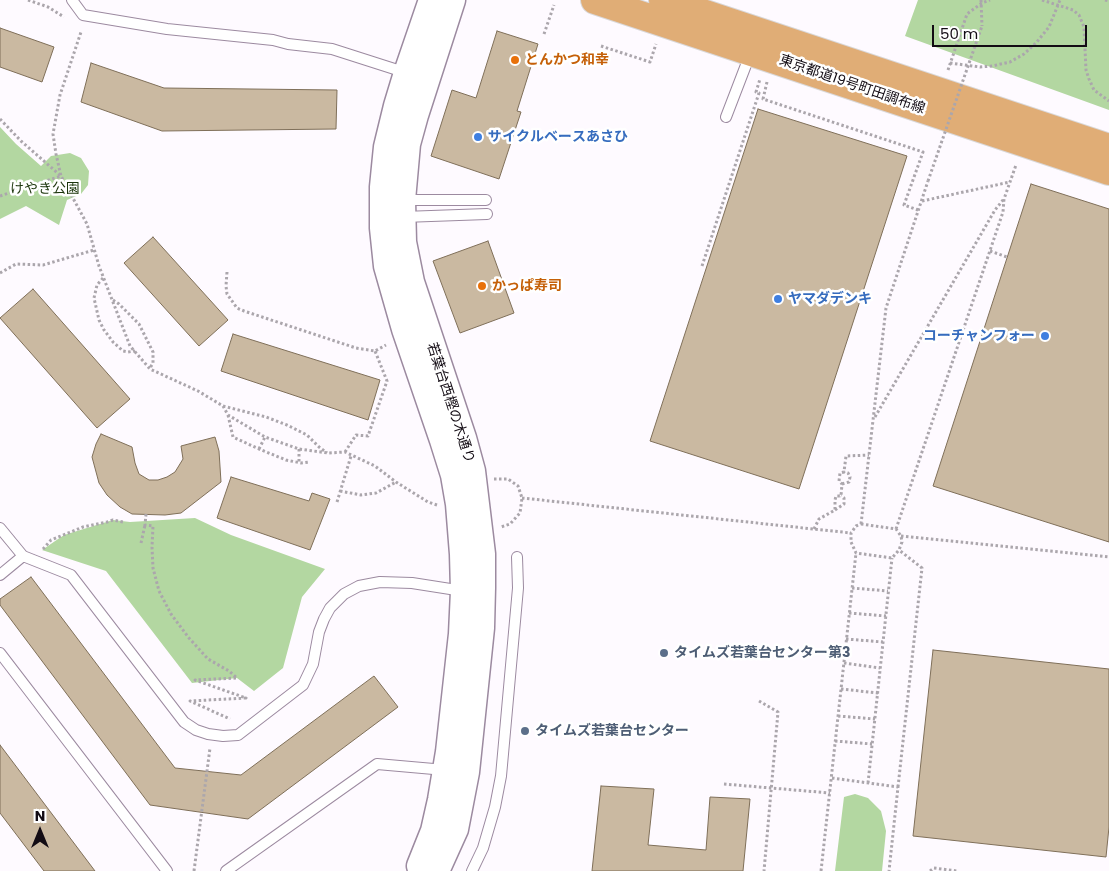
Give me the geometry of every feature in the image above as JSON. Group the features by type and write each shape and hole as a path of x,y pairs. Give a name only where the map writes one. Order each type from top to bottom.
{"main road":[{"name":"東京都道19号町田調布線","path":"595,0 756,63 1109,171"},
{"name":"東京都道19号町田調布線","path":"662,0 1109,148"}],"street":[{"name":"若葉台西樫の木通り","path":"418,871 434,831 446,770 462,634 463,554 454,475 402,320 387,266 383,228 382,187 387,148 407,73 432,0"},
{"name":"若葉台西樫の木通り","path":"436,871 455,829 466,772 481,628 482,554 472,471 463,438 411,282 403,242 402,208 408,144 415,115 452,0"}],"lane":[{"path":"72,0 83,15 167,29 273,40 288,44 332,49 407,73"},
{"path":"726,116 756,63"},
{"path":"402,208 486,200"},
{"path":"402,208 487,214"},
{"path":"0,528 23,556 71,575 184,722 196,730 208,734 223,736 238,734 303,685 313,664 319,632 324,620 330,608 344,594 359,586 380,582 412,583 464,591"},
{"path":"0,575 23,556"},
{"path":"472,871 483,848 495,807 501,776 518,588 517,557"},
{"path":"0,653 167,871"},
{"path":"226,871 377,764 446,770"}],"path":[{"path":"28,0 48,7 68,21"},
{"path":"947,73 967,14 981,2 990,0"},
{"path":"1042,0 1073,10 1078,15 1084,27 1086,70 1089,80 1094,90 1109,101"},
{"path":"950,63 980,67 992,66 1010,62 1024,54 1049,27 1060,0"},
{"path":"1105,0 1109,1"},
{"path":"861,524 886,308 982,26 981,2"},
{"path":"544,34 554,5"},
{"path":"75,26 82,32 60,95 53,134 56,154 61,176 86,224 103,278 130,346 150,368 198,391 223,406 266,417 287,425 306,435 328,453"},
{"path":"601,46 650,62 657,41"},
{"path":"702,266 759,93 756,92 756,63"},
{"path":"769,77 763,99 923,152 904,205 918,210"},
{"path":"0,119 21,141 61,176"},
{"path":"896,529 990,252 1003,212 1004,199 1018,160"},
{"path":"0,196 61,176"},
{"path":"921,201 1010,182"},
{"path":"874,419 995,210 1004,199"},
{"path":"0,273 16,264 43,264 94,250"},
{"path":"990,252 1007,257"},
{"path":"227,272 227,294 237,308 356,348 375,351 388,344"},
{"path":"103,278 97,285 94,298 99,320 113,342 123,351 135,351"},
{"path":"112,300 119,304 139,324 153,352 153,363 150,368"},
{"path":"345,452 356,436 368,436 387,380 375,351"},
{"path":"223,406 228,415 233,436 286,460 309,462"},
{"path":"228,415 265,437 299,449 328,453 345,452 375,466 428,502 442,506"},
{"path":"259,449 265,437"},
{"path":"299,449 299,462"},
{"path":"814,528 819,519 844,504 844,498 841,496 842,484 839,482 840,473 844,472 846,456 869,455"},
{"path":"336,502 351,456"},
{"path":"842,484 849,482 850,477 848,473 844,472"},
{"path":"489,479 508,479 518,486 522,498 520,513 510,524 495,528"},
{"path":"340,492 376,493 396,482"},
{"path":"836,510 836,496 841,496"},
{"path":"522,498 851,533"},
{"path":"141,543 146,514"},
{"path":"42,550 51,540 83,527 113,520 123,522"},
{"path":"821,871 856,553 851,542 851,533 856,526 861,524 896,529 901,536 902,542 899,550 892,558 868,783"},
{"path":"145,525 153,526 153,568 159,591 172,614 188,638 208,659 237,678 195,680 246,698 190,700 232,720"},
{"path":"901,536 1109,557"},
{"path":"889,871 922,568 899,550"},
{"path":"856,553 892,558"},
{"path":"852,588 888,591"},
{"path":"849,613 886,616"},
{"path":"846,639 883,642"},
{"path":"844,663 880,668"},
{"path":"841,689 878,693"},
{"path":"759,701 778,712 764,871"},
{"path":"838,716 875,719"},
{"path":"836,741 872,744"},
{"path":"194,871 210,747"},
{"path":"832,778 898,787"},
{"path":"724,784 830,793"},
{"path":"930,871 934,868 957,871"}],"green space":[{"path":"918,0 1109,0 1109,110 905,36"},
{"name":"けやき公園","path":"0,127 41,166 51,156 70,153 81,158 89,171 88,185 81,194 67,200 59,225 26,206 0,219"},
{"path":"195,518 231,535 325,569 302,597 283,668 254,691 237,678 192,683 106,571 42,550 64,535 113,520 130,522"},
{"path":"855,794 868,798 881,811 886,831 882,871 835,871 844,797"}],"building":[{"path":"0,28 54,47 42,82 0,67"},
{"path":"497,31 538,44 517,111 521,112 499,179 431,156 452,90 476,98"},
{"path":"91,63 164,88 337,90 336,129 162,131 81,102"},
{"name":"ヤマダデンキ","path":"758,109 907,156 799,489 650,441"},
{"name":"コーチャンフォー","path":"1031,184 1109,209 1109,542 933,486"},
{"path":"153,237 228,320 199,346 124,263"},
{"path":"488,241 514,313 460,333 433,261"},
{"path":"33,289 130,399 97,428 0,318"},
{"path":"233,334 380,380 368,420 221,371"},
{"path":"101,434 132,447 139,474 149,480 158,480 175,472 183,459 181,446 215,437 219,451 221,482 181,513 165,515 132,514 120,507 107,495 99,483 92,457"},
{"path":"231,477 309,501 312,493 330,499 310,550 217,518"},
{"path":"31,577 175,768 241,775 374,676 398,707 248,819 150,805 0,605 0,599"},
{"path":"933,650 1109,669 1109,827 1106,857 913,836"},
{"path":"0,745 95,871 44,871 0,813"},
{"path":"601,786 654,789 648,845 706,850 710,797 750,799 743,871 592,871"}],"place":[{"name":"とんかつ和幸","path":"515,60"},
{"name":"サイクルベースあさひ","path":"478,137"},
{"name":"かっぱ寿司","path":"482,286"},
{"name":"ヤマダデンキ","path":"778,299"},
{"name":"コーチャンフォー","path":"1045,336"},
{"name":"タイムズ若葉台センター第3","path":"664,653"},
{"name":"タイムズ若葉台センター","path":"525,731"}]}
